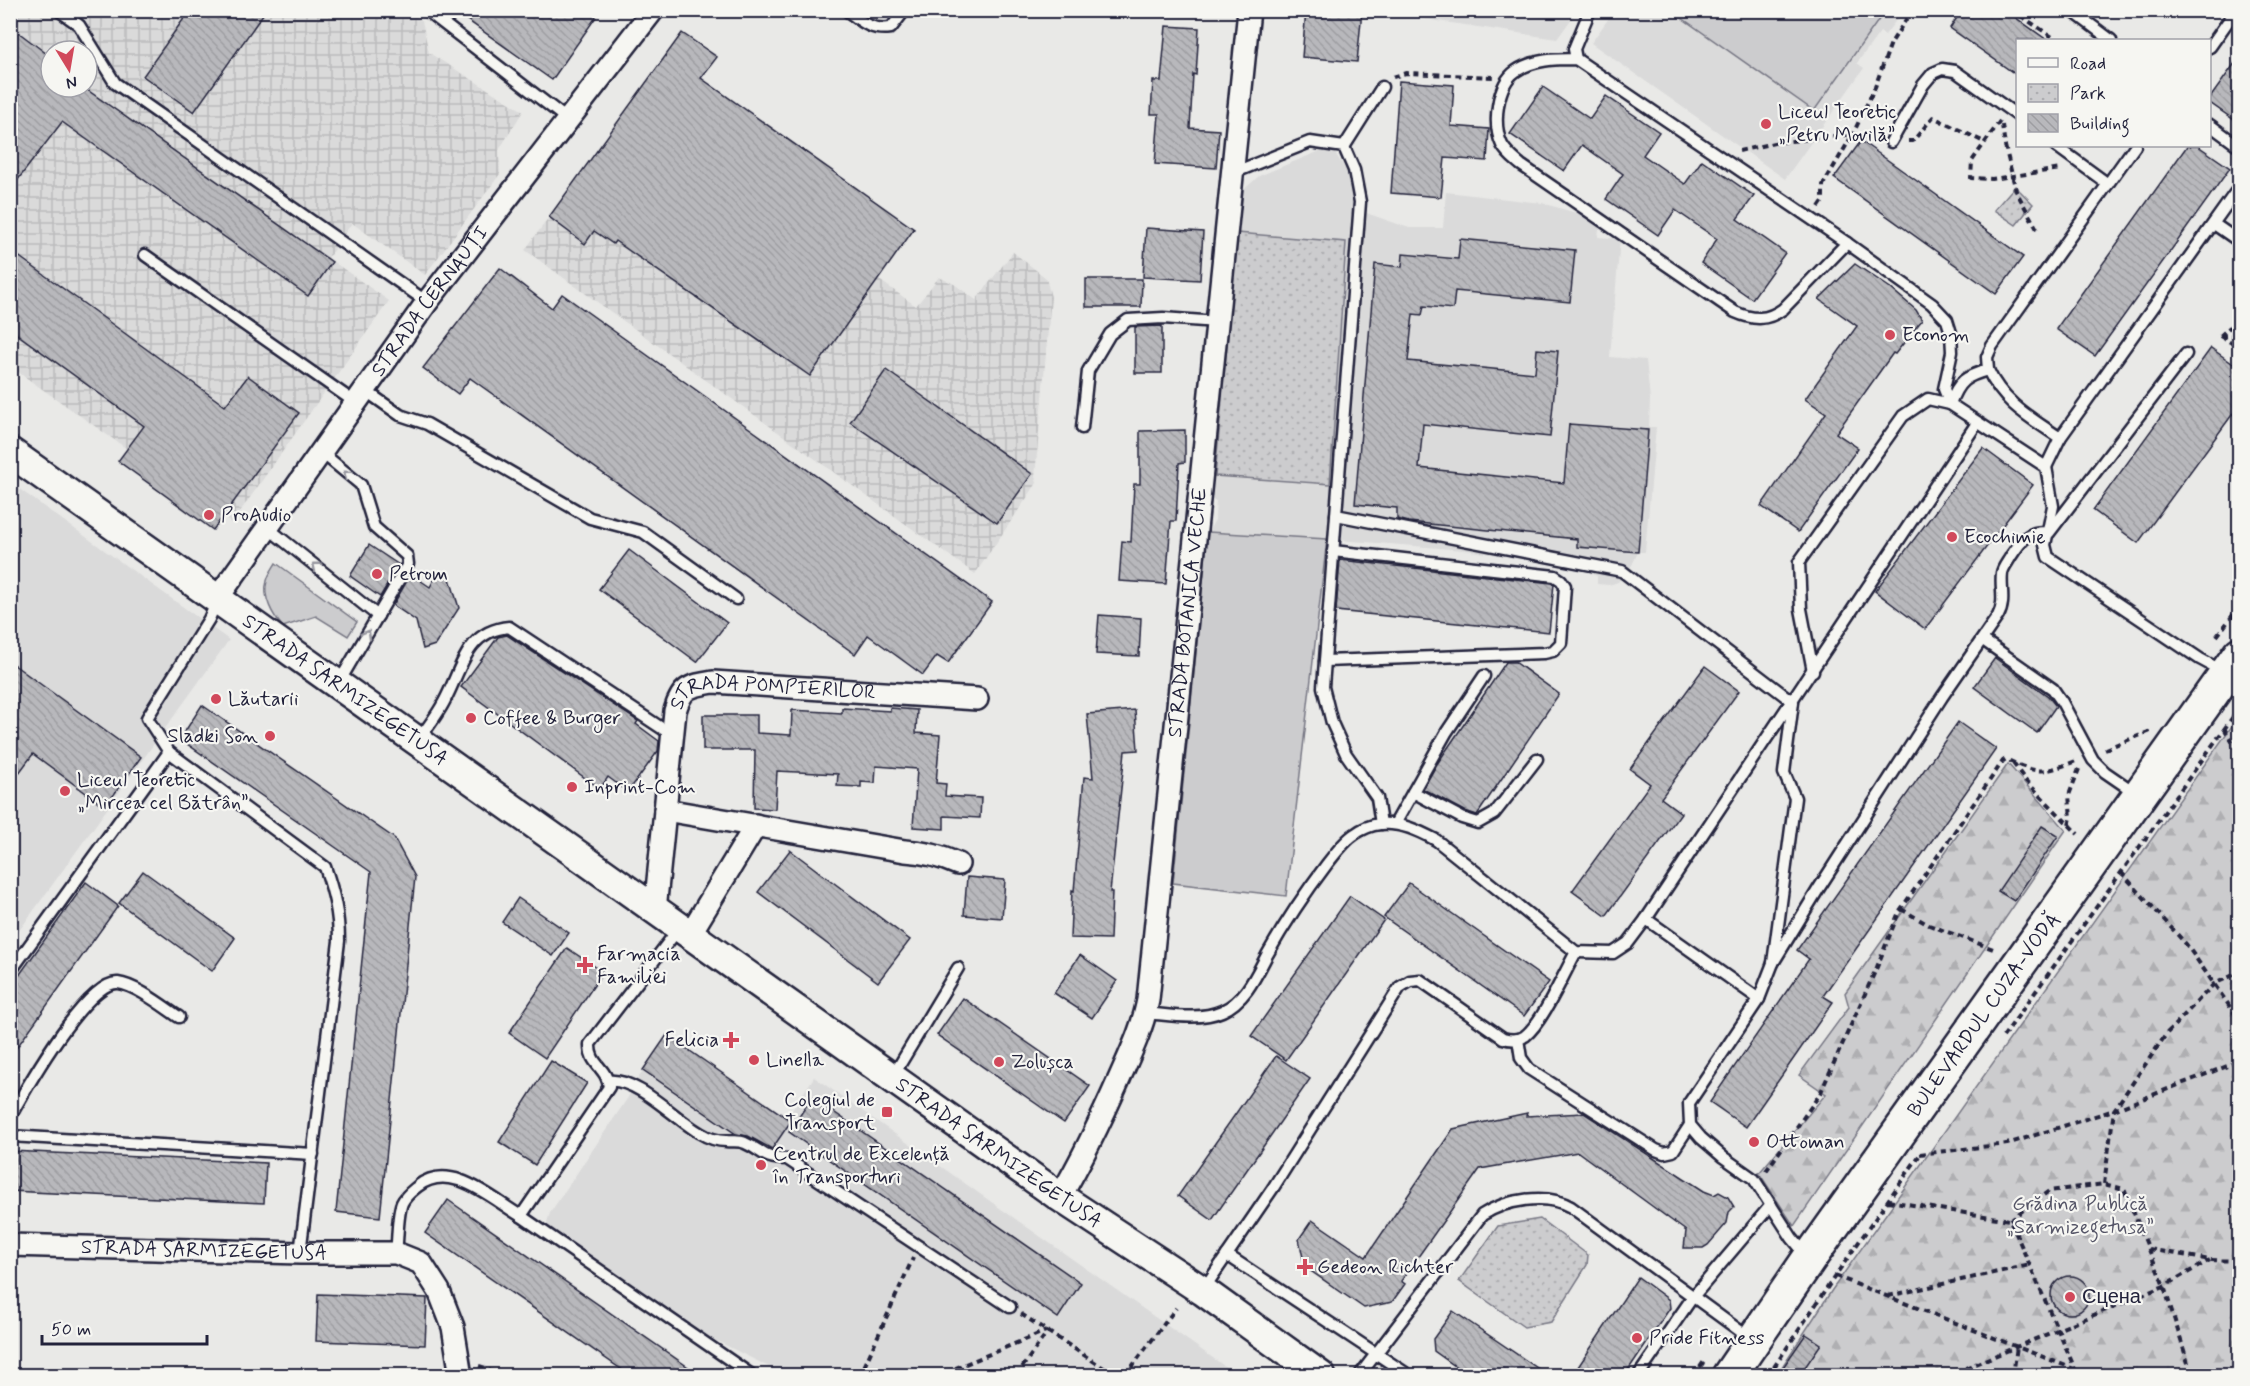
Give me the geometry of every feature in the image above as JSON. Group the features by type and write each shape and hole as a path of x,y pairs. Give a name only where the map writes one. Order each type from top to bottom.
{"main road":[{"name":"STRADA SARMIZEGETUSA","path":"10,452 1060,1197 1203,1291 1321,1376"},
{"name":"BULEVARDUL CUZA-VODĂ","path":"1729,1376 1753,1341 1822,1267 2139,795 2233,664"}],"street":[{"name":"STRADA CERNĂUȚI","path":"217,599 427,302 652,10"},
{"name":"STRADA BOTANICA VECHE","path":"1060,1197 1091,1142 1146,1012 1248,10"},
{"name":"STRADA POMPIERILOR","path":"655,910 675,711 679,697 689,687 714,682 977,699"},
{"path":"665,810 921,852 942,856 958,864"},
{"path":"685,931 756,825"},
{"name":"STRADA SARMIZEGETUSA","path":"10,1245 300,1253 396,1253 421,1263 439,1291 453,1327 461,1376"}],"lane":[{"path":"58,10 79,25 115,83 427,302"},
{"path":"426,10 568,120"},
{"path":"846,10 878,30 891,28 905,10"},
{"path":"1576,59 1574,49 1590,10"},
{"path":"2071,10 2110,39"},
{"path":"2211,46 2236,10"},
{"path":"1847,243 1783,309 1772,317 1749,318 1735,312 1509,155 1502,144 1498,126 1500,93 1509,77 1517,70 1533,63 1576,59 1847,243 1932,304 1947,320 1951,333 1952,352 1944,389 1950,404"},
{"path":"1891,141 1923,85 1933,73 1942,69 1955,71 2016,115"},
{"path":"1344,147 1382,87"},
{"path":"2211,126 2240,147"},
{"path":"1233,174 1310,142 1344,147"},
{"path":"1344,147 1354,170 1360,202 1323,687 1332,723 1346,754 1377,798 1381,824"},
{"path":"2057,147 2108,184"},
{"path":"2060,438 2011,405 1997,387 1988,370 1987,357 1992,346 2134,147"},
{"path":"2233,664 2200,659 2048,557 2046,545 2054,506 2046,467 2060,438 2240,186"},
{"path":"2214,224 2240,242"},
{"path":"146,255 361,397 400,415 427,424 590,518 643,532 736,599"},
{"path":"1082,428 1088,371 1110,334 1128,320 1163,318 1217,322"},
{"path":"2049,533 2186,354"},
{"path":"1950,404 1961,381 1988,370"},
{"path":"1813,671 1801,609 1799,562 1903,416 1928,399 1950,404 2046,467"},
{"path":"1146,1012 1209,1016 1232,1006 1249,988 1292,912 1335,854 1353,835 1368,827 1381,824 1395,824 1414,829 1436,840 1576,952 1613,953 1628,943 1646,920 1793,702 1977,423"},
{"path":"321,452 360,485 374,527 407,556 408,560 408,564 338,685"},
{"path":"1336,515 1622,571 1793,702"},
{"path":"268,528 378,616"},
{"path":"1518,1039 1521,1058 1529,1069 1656,1150 1664,1153 1673,1151 1690,1125 1689,1103 1758,999 1773,963 1942,697 1983,640 2003,606 2003,570 2021,541 2028,535 2037,532 2049,533"},
{"path":"1325,661 1544,653 1553,651 1561,643 1565,586 1556,576 1333,551"},
{"path":"217,599 209,619 147,718 169,752 325,867 335,895 339,918 339,941 300,1253"},
{"path":"418,741 445,700 456,672 475,641 486,632 509,627 672,735"},
{"path":"1983,640 2053,689 2062,702 2087,756 2104,772 2139,795"},
{"path":"1395,824 1446,733 1484,676"},
{"path":"1773,963 1796,798 1784,773 1793,702"},
{"path":"10,972 169,752"},
{"path":"1413,792 1462,819 1478,823 1494,814 1537,759"},
{"path":"1646,920 1758,999"},
{"path":"521,1216 603,1099 609,1087 603,1070 593,1061 590,1044 685,931"},
{"path":"1203,1291 1273,1188 1400,987 1410,981 1420,980 1503,1038 1518,1039 1537,1022 1576,952"},
{"path":"892,1077 958,968"},
{"path":"10,1117 57,1040 91,996 106,986 117,983 128,986 179,1017"},
{"path":"608,1081 631,1084 697,1132 710,1138 743,1142 770,1159 787,1159 1010,1307"},
{"path":"1690,1125 1715,1151 1755,1179 1771,1205 1822,1267"},
{"path":"10,1136 313,1154"},
{"path":"396,1253 402,1204 408,1194 426,1180 444,1176 459,1178 521,1216 753,1376"},
{"path":"1359,1376 1482,1215 1500,1205 1540,1199 1562,1202 1753,1341"},
{"path":"1638,1376 1692,1298 1771,1205"},
{"path":"1227,1255 1377,1352 1410,1376"}],"path":[{"path":"2012,10 2056,39"},
{"path":"1382,87 1389,79 1406,73 1509,77"},
{"path":"2000,103 2005,146 2016,191 2037,229"},
{"path":"2002,119 1972,161 1971,178 1992,179 2056,170 2079,163"},
{"path":"1727,161 1736,152 1774,143 1853,134 1823,185 1823,201 1811,219"},
{"path":"2220,336 2240,318"},
{"path":"2220,336 2240,335"},
{"path":"2220,336 2240,348"},
{"path":"2003,1037 2240,707"},
{"path":"2224,728 2240,755"},
{"path":"1757,1183 1820,1094 1873,978 1901,909 2003,761 2006,759 2031,770 2048,771 2152,731"},
{"path":"2069,825 2071,818 2069,795 2087,756"},
{"path":"2013,762 2017,771 2078,834"},
{"path":"2121,872 2186,944 2240,1021"},
{"path":"1901,909 1929,925 1996,950"},
{"path":"2104,1184 2114,1110 2167,1033 2214,984 2240,972"},
{"path":"1920,1154 2007,1144 2114,1110 2240,1061"},
{"path":"1768,1376 1822,1267 1888,1201 1927,1144"},
{"path":"1888,1201 2010,1220 2049,1191 2104,1184 2124,1190 2163,1286 2192,1376"},
{"path":"2010,1220 2078,1376"},
{"path":"862,1375 918,1246"},
{"path":"2148,1249 2210,1260 2240,1261"},
{"path":"1946,1376 2163,1286 2210,1260"},
{"path":"1887,1296 2030,1265"},
{"path":"1822,1267 1887,1296 2092,1376"},
{"path":"1010,1307 1116,1376"},
{"path":"1125,1376 1176,1308"},
{"path":"936,1376 1048,1331"},
{"path":"1016,1376 1048,1331"},
{"path":"2013,1376 2017,1346"}],"shaded area":[{"path":"1386,10 1577,11 1557,39 1385,13"},
{"name":"Liceul Teoretic „Petru Movilă”","path":"1625,10 1903,11 1885,35 1880,32 1857,63 1864,68 1785,179 1591,43 1614,11 1624,12"},
{"path":"11,11 407,11 422,21 429,53 523,111 499,150 500,174 425,275 352,223 328,258 389,301 232,523 11,367"},
{"path":"620,119 684,142 916,306 939,277 954,284 976,300 1013,252 1046,278 1051,297 1035,476 1037,483 975,574 525,250"},
{"path":"1325,149 1335,153 1348,173 1353,189 1355,209 1409,228 1443,228 1446,192 1542,203 1600,220 1598,237 1620,239 1610,357 1646,360 1650,399 1649,427 1656,427 1645,552 1638,552 1632,565 1618,582 1609,585 1597,584 1597,576 1572,565 1464,550 1327,539 1286,896 1173,883 1208,532 1215,520 1216,501 1210,500 1241,192 1259,176"},
{"name":"Liceul Teoretic „Mircea cel Bătrân”","path":"11,483 229,640 11,942"},
{"name":"Centrul de Excelență în Transporturi","path":"667,1035 787,1118 814,1077 1237,1375 785,1375 681,1323 550,1232 547,1222 550,1213"}],"green space":[{"path":"1672,11 1885,11 1814,111"},
{"path":"2015,186 2033,204 2016,225 1994,210"},
{"path":"1237,233 1346,242 1330,484 1215,476"},
{"path":"1208,532 1327,539 1286,896 1173,883"},
{"path":"276,563 357,622 348,636 316,616 283,627 272,612 266,593 268,579"},
{"name":"Grădina Publică „Sarmizegetusa”","path":"2239,716 2239,1375 1776,1376 1832,1290"},
{"path":"2008,764 2066,830 1794,1226 1759,1173 1826,1094 1799,1075 1849,1007 1845,993"},
{"path":"1540,1219 1588,1255 1587,1265 1551,1322 1524,1327 1459,1281 1498,1226"}],"building":[{"path":"190,10 266,10 194,112 143,76"},
{"path":"453,10 586,10 596,17 552,80"},
{"path":"1306,10 1362,10 1357,62 1302,57"},
{"path":"1962,10 2005,10 2046,39 2016,39 2016,75 1950,28"},
{"path":"1166,26 1199,28 1196,75 1193,74 1190,128 1219,130 1216,168 1155,164 1159,114 1151,114 1153,81 1161,81"},
{"path":"18,32 39,48 39,99 99,98 332,262 308,296 62,122 10,190 10,41"},
{"path":"682,33 717,57 701,78 914,229 810,376 615,241 613,244 594,231 585,244 549,217"},
{"path":"2240,56 2240,124 2211,104 2211,97"},
{"path":"1399,81 1454,85 1451,126 1489,129 1487,161 1445,158 1441,197 1391,193"},
{"path":"1543,87 1590,119 1606,96 1659,132 1643,155 1685,184 1702,160 1754,196 1737,219 1785,253 1752,299 1701,263 1717,239 1675,210 1658,235 1606,199 1623,174 1582,145 1564,171 1510,134"},
{"path":"1861,141 2023,257 1996,294 1834,178"},
{"path":"2186,147 2199,147 2230,168 2095,356 2056,329"},
{"path":"1146,228 1203,232 1200,280 1143,277"},
{"path":"1460,239 1575,250 1570,302 1455,291 1453,309 1424,306 1422,315 1413,314 1408,361 1535,373 1537,349 1558,351 1550,437 1423,424 1419,468 1564,483 1569,424 1648,430 1638,552 1577,547 1577,539 1409,522 1397,519 1397,508 1355,504 1375,264 1402,267 1403,254 1458,259"},
{"path":"10,250 225,406 248,376 299,413 213,530 118,461 144,426 10,329"},
{"path":"1855,264 1889,287 1916,310 1922,320 1895,354 1893,353 1836,433 1858,448 1798,532 1761,506 1826,413 1805,399 1857,326 1819,299"},
{"path":"500,268 552,308 562,294 992,602 948,663 937,656 923,675 868,635 855,654 470,378 458,394 423,368"},
{"path":"1086,279 1142,279 1141,307 1086,307"},
{"path":"1162,326 1162,373 1135,373 1135,327"},
{"path":"2211,348 2240,369 2240,404 2138,543 2093,510"},
{"path":"886,370 1032,474 997,523 850,422"},
{"path":"1185,430 1185,462 1179,463 1176,521 1171,521 1166,584 1119,581 1122,541 1131,542 1134,484 1140,484 1140,431"},
{"path":"1983,448 2033,485 1925,629 1875,591"},
{"path":"369,545 399,565 380,597 350,576"},
{"path":"629,550 727,623 697,662 599,589"},
{"path":"1340,560 1552,583 1554,584 1549,632 1336,611"},
{"path":"448,572 459,608 435,645 423,649 416,621 393,605 411,574 430,587 437,574"},
{"path":"1099,615 1141,618 1139,656 1096,654"},
{"path":"507,635 638,721 636,724 659,741 658,751 628,792 608,777 600,789 461,687 498,637"},
{"path":"1995,658 2048,696 2056,706 2037,733 1974,687"},
{"path":"10,662 141,757 105,807 33,754 10,785"},
{"path":"1506,662 1515,662 1559,694 1477,815 1423,789 1437,764"},
{"path":"1705,666 1739,691 1661,798 1681,813 1606,916 1572,891 1650,784 1630,769"},
{"path":"202,705 394,838 415,877 380,1217 336,1212 371,872 180,739"},
{"path":"842,708 917,710 916,733 940,735 936,783 946,784 945,796 981,798 980,818 944,816 944,829 913,827 917,769 876,766 875,783 861,782 861,787 837,786 838,774 777,771 775,809 754,808 755,750 703,750 703,715 757,715 757,733 791,735 792,710 842,713"},
{"path":"1135,710 1138,750 1125,751 1110,892 1112,892 1110,939 1070,938 1072,890 1074,891 1084,777 1093,778 1087,714"},
{"path":"1958,722 1996,749 1823,996 1833,1002 1746,1127 1710,1102 1809,959 1797,950"},
{"path":"2042,826 2058,836 2014,901 1998,891"},
{"path":"790,850 910,940 878,982 758,892"},
{"path":"143,871 235,938 212,971 119,903"},
{"path":"967,877 1005,880 1002,918 964,915"},
{"path":"86,882 118,906 10,1057 10,988"},
{"path":"1409,883 1549,982 1524,1016 1384,917"},
{"path":"1350,896 1384,920 1286,1060 1251,1036"},
{"path":"518,898 569,933 553,956 502,922"},
{"path":"567,948 603,972 545,1058 509,1033"},
{"path":"1080,955 1117,981 1092,1018 1054,993"},
{"path":"963,998 1090,1086 1064,1123 937,1035"},
{"path":"667,1035 791,1121 772,1149 748,1136 736,1134 643,1070"},
{"path":"1276,1056 1310,1079 1212,1220 1178,1196"},
{"path":"551,1061 587,1083 535,1165 499,1142"},
{"path":"812,1097 1081,1283 1058,1318 789,1132"},
{"path":"1527,1113 1526,1116 1584,1113 1704,1191 1714,1195 1719,1192 1728,1197 1734,1207 1729,1212 1727,1223 1703,1248 1684,1248 1686,1231 1578,1152 1480,1169 1401,1281 1405,1284 1392,1302 1364,1308 1305,1267 1299,1239 1312,1220 1366,1257 1453,1129"},
{"path":"10,1151 266,1163 264,1203 10,1191"},
{"path":"448,1200 701,1376 631,1376 425,1233"},
{"name":"Сцена","path":"2070,1276 2077,1277 2083,1282 2088,1288 2088,1302 2083,1308 2077,1313 2070,1314 2063,1313 2057,1308 2052,1302 2051,1295 2052,1288 2057,1282 2063,1277"},
{"path":"1638,1277 1669,1300 1670,1308 1624,1376 1572,1376"},
{"path":"318,1294 427,1298 425,1345 316,1341"},
{"path":"1453,1311 1549,1376 1469,1376 1434,1351 1433,1339"},
{"path":"1806,1334 1821,1344 1799,1376 1777,1376"}],"place":[{"name":"Liceul Teoretic „Petru Movilă”","path":"1766,124"},
{"name":"Econom","path":"1890,335"},
{"name":"ProAudio","path":"209,515"},
{"name":"Ecochimie","path":"1952,537"},
{"name":"Petrom","path":"377,574"},
{"name":"Lăutarii","path":"216,699"},
{"name":"Coffee & Burger","path":"471,718"},
{"name":"Sladki Son","path":"270,736"},
{"name":"Inprint-Com","path":"572,787"},
{"name":"Liceul Teoretic „Mircea cel Bătrân”","path":"65,791"},
{"name":"Farmacia Familiei","path":"585,965"},
{"name":"Felicia","path":"731,1040"},
{"name":"Linella","path":"754,1060"},
{"name":"Zolușca","path":"999,1062"},
{"name":"Colegiul de Transport","path":"887,1112"},
{"name":"Ottoman","path":"1754,1142"},
{"name":"Centrul de Excelență în Transporturi","path":"761,1165"},
{"name":"Gedeon Richter","path":"1305,1267"},
{"name":"Сцена","path":"2070,1297"},
{"name":"Pride Fitness","path":"1637,1338"}]}
